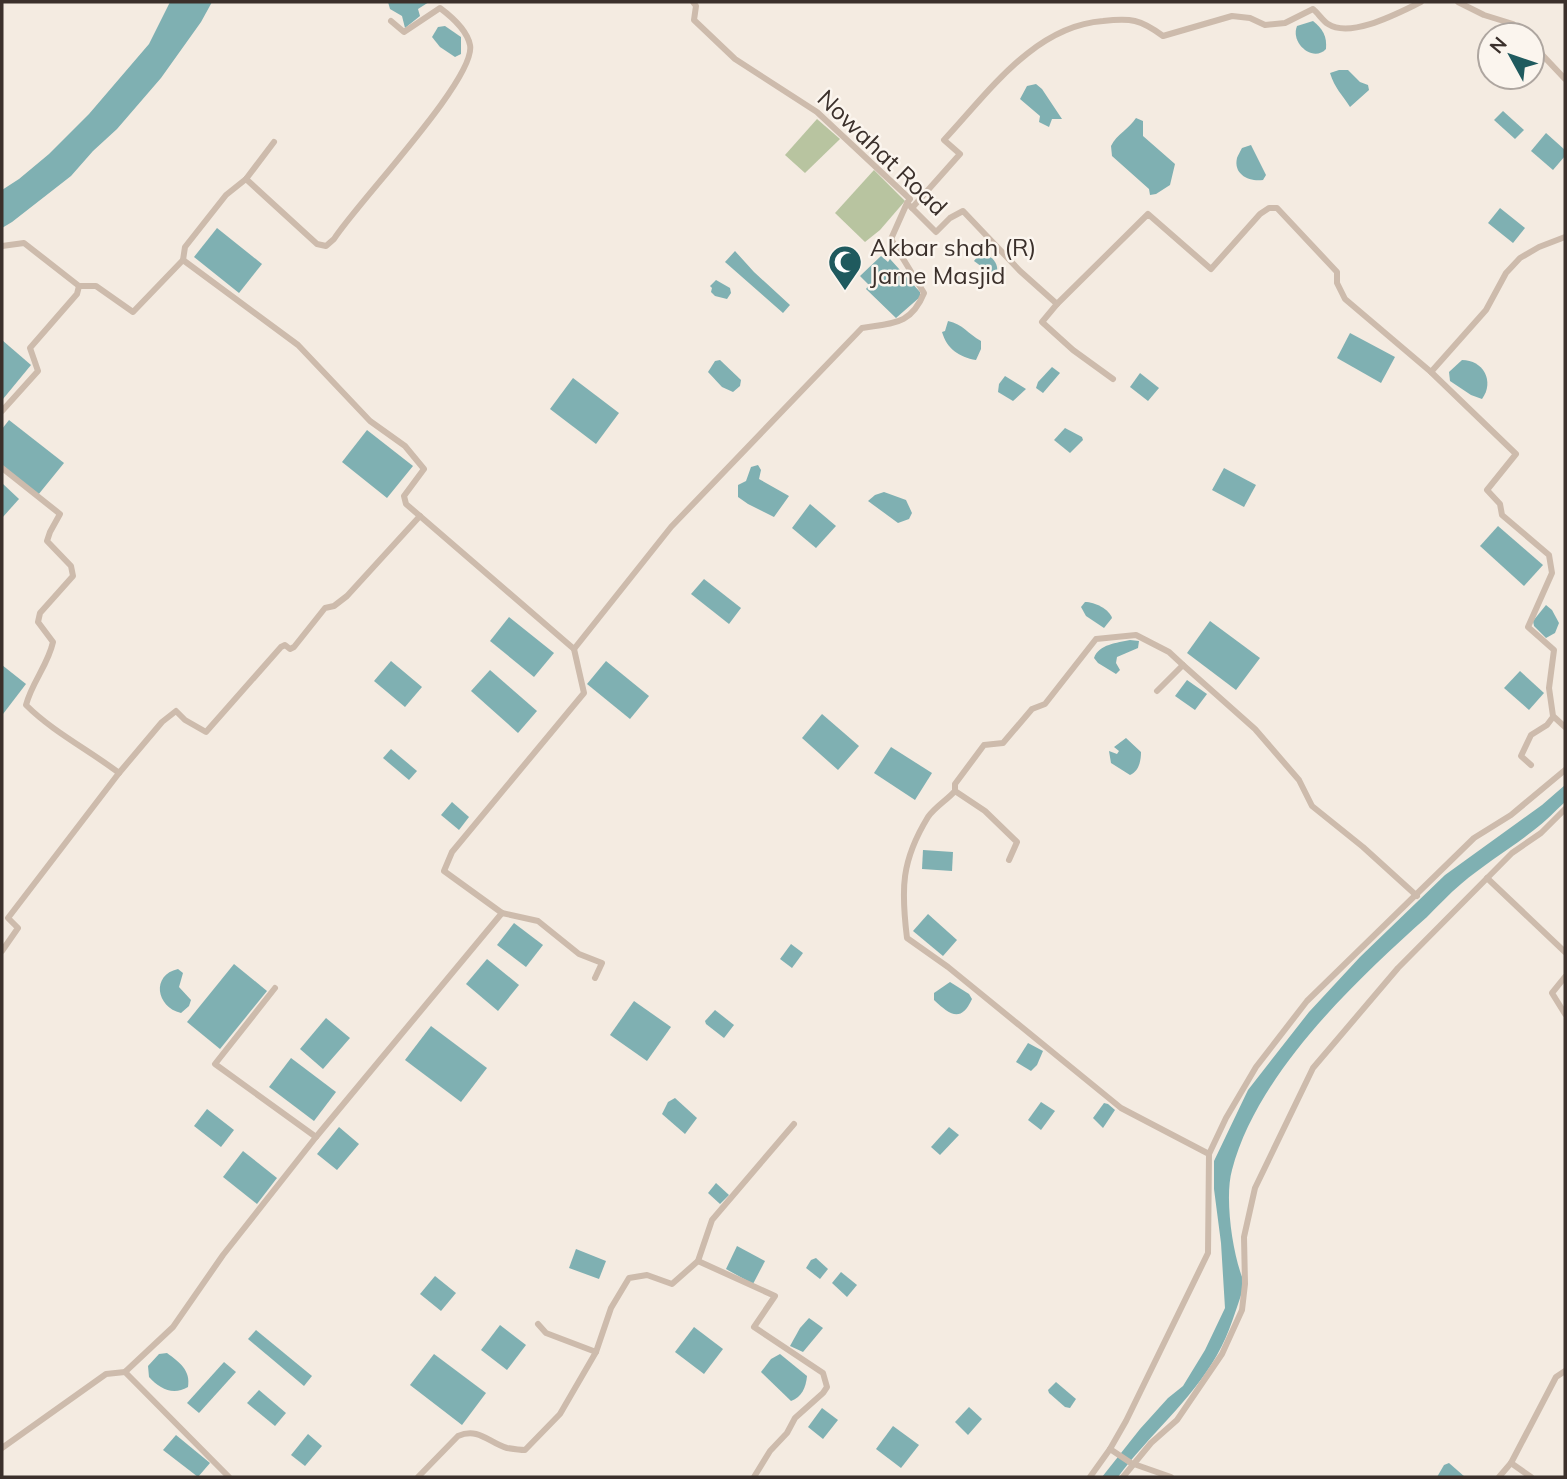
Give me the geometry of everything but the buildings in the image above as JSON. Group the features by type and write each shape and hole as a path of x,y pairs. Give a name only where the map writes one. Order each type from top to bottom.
{"street":[{"name":"Nowahat Road","path":"693,2 696,6 695,22 718,44 817,112 910,199 910,205 936,232 950,218 963,211 1020,271 1057,304"},
{"path":"574,649 671,527 862,328 902,322 918,308 924,293 891,239 910,205 960,154 944,140 1003,76 1038,45 1064,29 1090,22 1135,19 1146,23 1163,36 1231,16 1250,18 1265,25 1285,23 1313,9 1329,24 1342,29 1385,20 1421,2"},
{"path":"1458,2 1503,21"},
{"path":"246,179 317,244 326,246 334,239 422,131 467,65 471,47 466,32 440,8 404,32 391,21"},
{"path":"1546,59 1565,79"},
{"path":"2,246 24,243 79,286 96,286 133,312 183,260 185,247 226,195 246,179 274,142"},
{"path":"1113,379 1073,350 1042,322 1057,304 1148,214 1210,269 1260,214 1273,206 1290,220 1337,272 1337,282 1345,299 1431,372 1516,454 1487,490 1500,504 1502,515 1549,555 1552,573 1528,627 1554,650 1549,688 1553,716 1565,727"},
{"path":"1431,372 1486,310 1506,273 1520,258 1565,237"},
{"path":"183,260 298,345 370,421 405,446 424,469 404,496 406,503 574,649 584,693 452,852 444,871 502,913 537,921 579,954 602,963 595,978"},
{"path":"2,411 38,371 30,348 77,294 79,286"},
{"path":"2,468 60,514 47,541 71,566 73,576 40,613 38,622 53,642 50,655 30,691 26,705 44,721 98,755 119,773"},
{"path":"2,951 18,928 8,918 119,773 162,722 176,711 184,720 206,732 281,646 285,645 290,649 294,647 325,607 334,606 347,596 421,516"},
{"path":"1009,860 1017,842 985,811 956,791 955,784 984,745 1003,743 1032,709 1045,704 1096,639 1136,635 1169,652 1255,729 1299,780 1311,806 1417,895"},
{"path":"1157,691 1183,664"},
{"path":"1531,765 1521,756 1531,735 1547,725 1553,716"},
{"path":"1090,1477 1110,1449 1208,1253 1209,1154 1235,1101 1256,1067 1307,1001 1474,838 1511,815 1565,770"},
{"path":"956,791 929,815 905,866 902,904 906,938 948,967 1121,1108 1209,1154"},
{"path":"1123,1477 1132,1463 1177,1420 1222,1354 1242,1310 1245,1284 1244,1237 1255,1188 1313,1068 1398,968 1512,853 1541,833 1565,809"},
{"path":"1487,878 1565,952"},
{"path":"2,1448 106,1374 125,1372 173,1327 223,1255 316,1137 502,913"},
{"path":"1565,977 1552,993 1565,1014"},
{"path":"275,988 215,1064 316,1137"},
{"path":"418,1477 458,1436 467,1432 477,1433 506,1448 525,1450 560,1414 596,1352 611,1308 629,1278 647,1275 672,1284 698,1261 712,1220 794,1124"},
{"path":"698,1261 775,1296 754,1328 822,1373 827,1387 823,1394 795,1418 754,1477"},
{"path":"538,1324 547,1334 596,1352"},
{"path":"1499,1477 1511,1463 1556,1377 1565,1371"},
{"path":"125,1372 229,1477"},
{"path":"1110,1449 1132,1463 1171,1477"},
{"path":"1511,1463 1531,1477"}],"green space":[{"path":"817,119 840,139 805,173 785,155"},
{"path":"874,170 905,201 880,230 865,242 835,213"}],"water":[{"path":"170,2 212,2 161,78 117,129 71,176 2,228 2,190 49,154 89,114 149,44"},
{"path":"388,2 429,2 418,9 420,16 405,28 402,16 390,9"},
{"path":"1313,21 1324,33 1326,40 1326,49 1315,54 1304,49 1296,32 1297,26"},
{"path":"445,26 461,37 461,54 455,57 440,47 432,37 438,27"},
{"path":"1348,70 1360,82 1368,85 1369,90 1350,107 1330,73"},
{"path":"1036,84 1062,119 1052,119 1049,127 1039,122 1040,116 1020,99 1027,86"},
{"path":"1503,111 1524,130 1515,139 1494,120"},
{"path":"1136,118 1143,121 1143,136 1175,164 1170,185 1156,194 1150,195 1149,189 1112,156 1111,146"},
{"path":"1546,133 1565,150 1565,156 1553,170 1531,151"},
{"path":"1251,145 1266,175 1263,180 1244,176 1236,164 1242,148"},
{"path":"1500,208 1525,228 1513,243 1488,223"},
{"path":"217,228 262,264 239,293 194,257"},
{"path":"735,251 790,305 783,313 725,262"},
{"path":"981,252 995,262 997,273 989,272 974,261"},
{"path":"881,256 888,262 890,259 920,292 920,297 896,318 866,289 869,285 860,276"},
{"path":"716,280 730,288 731,293 727,299 711,292 710,286"},
{"path":"948,321 958,324 981,341 976,360 964,357 950,348 942,332 945,331"},
{"path":"1350,333 1395,357 1381,383 1337,358"},
{"path":"2,340 31,365 3,399 2,398"},
{"path":"720,360 741,380 740,386 733,392 722,387 708,372 715,361"},
{"path":"1462,360 1476,364 1485,373 1487,385 1482,399 1450,381 1449,372"},
{"path":"1052,367 1060,373 1043,393 1036,388 1038,382"},
{"path":"1140,373 1159,388 1148,401 1130,387"},
{"path":"1005,376 1026,389 1013,401 998,392 999,384"},
{"path":"573,378 619,413 596,444 550,409"},
{"path":"9,420 64,463 38,495 2,465 2,429"},
{"path":"1065,428 1083,440 1070,453 1054,440"},
{"path":"367,430 413,466 387,498 342,462"},
{"path":"758,465 761,470 759,479 789,496 774,517 738,497 738,485 746,481 751,467"},
{"path":"1224,468 1256,485 1244,507 1212,490"},
{"path":"2,483 19,499 2,518"},
{"path":"884,492 906,500 912,513 909,519 898,523 868,501"},
{"path":"810,504 836,526 816,548 792,528"},
{"path":"1498,526 1543,565 1524,586 1480,546"},
{"path":"704,579 741,608 729,624 691,594"},
{"path":"1085,602 1093,603 1108,612 1112,618 1104,628 1086,616 1081,607"},
{"path":"1546,605 1559,623 1555,633 1546,638 1534,626 1533,621"},
{"path":"509,617 554,653 534,677 490,641"},
{"path":"1210,621 1260,658 1236,690 1187,653"},
{"path":"1130,640 1139,641 1138,648 1117,657 1116,663 1120,670 1116,674 1094,658 1104,647"},
{"path":"391,661 422,687 405,707 374,681"},
{"path":"606,661 649,696 630,719 587,684"},
{"path":"2,665 26,684 3,714 2,713"},
{"path":"490,670 537,711 518,733 471,691"},
{"path":"1520,671 1544,693 1529,710 1504,688"},
{"path":"1187,680 1207,694 1195,710 1175,696"},
{"path":"822,714 859,746 838,770 802,738"},
{"path":"1126,738 1141,752 1139,765 1130,775 1111,763 1109,751 1117,754 1119,751 1114,747"},
{"path":"891,747 932,773 915,800 874,773"},
{"path":"391,749 417,771 409,780 383,758"},
{"path":"1565,785 1565,802 1538,827 1452,892 1340,1000 1285,1065 1245,1134 1232,1170 1229,1212 1237,1260 1245,1284 1226,1338 1195,1388 1118,1477 1102,1477 1140,1429 1168,1398 1183,1386 1205,1350 1225,1308 1214,1161 1248,1090 1309,1012 1360,957 1445,875 1542,805"},
{"path":"452,802 469,817 459,830 441,815"},
{"path":"923,850 953,852 952,871 922,869"},
{"path":"928,914 957,940 943,956 913,931"},
{"path":"514,923 543,945 526,967 497,945"},
{"path":"791,944 803,953 792,968 780,959"},
{"path":"487,959 519,985 498,1011 466,984"},
{"path":"234,964 267,991 220,1049 187,1022"},
{"path":"178,969 183,973 179,987 191,1000 181,1013 166,1004 160,991 164,978 169,972"},
{"path":"950,982 969,994 972,999 968,1007 959,1014 950,1013 934,1000 934,993"},
{"path":"634,1001 671,1027 647,1061 610,1035"},
{"path":"715,1010 734,1025 724,1038 705,1021"},
{"path":"326,1018 350,1038 323,1069 300,1049"},
{"path":"431,1026 487,1068 461,1102 405,1060"},
{"path":"1028,1043 1043,1051 1031,1071 1016,1062"},
{"path":"291,1058 336,1092 314,1121 269,1087"},
{"path":"675,1098 697,1118 685,1134 662,1114 668,1102"},
{"path":"1041,1102 1055,1111 1041,1130 1028,1120"},
{"path":"1104,1103 1115,1110 1103,1128 1093,1118"},
{"path":"207,1109 234,1130 221,1147 194,1126"},
{"path":"339,1127 359,1144 337,1170 317,1154"},
{"path":"949,1127 959,1135 940,1155 931,1147"},
{"path":"243,1151 277,1178 257,1204 223,1177"},
{"path":"716,1183 729,1195 720,1204 708,1193"},
{"path":"737,1246 765,1261 753,1284 726,1269"},
{"path":"576,1249 606,1261 599,1279 569,1268"},
{"path":"816,1258 828,1269 820,1279 806,1268 811,1260"},
{"path":"841,1272 857,1285 847,1297 832,1283"},
{"path":"435,1276 456,1293 441,1311 420,1294"},
{"path":"809,1318 823,1328 803,1352 790,1346"},
{"path":"500,1325 526,1345 507,1370 481,1350"},
{"path":"694,1327 723,1349 704,1374 675,1352"},
{"path":"256,1330 312,1376 304,1386 248,1339"},
{"path":"167,1353 186,1371 188,1387 177,1391 167,1390 149,1377 148,1366 159,1354"},
{"path":"434,1354 486,1393 462,1425 410,1385"},
{"path":"780,1354 807,1376 803,1391 791,1401 761,1372 771,1359"},
{"path":"224,1362 236,1372 199,1413 187,1403"},
{"path":"1056,1382 1076,1399 1070,1408 1049,1393 1048,1390"},
{"path":"259,1390 286,1413 275,1426 247,1403"},
{"path":"969,1407 982,1419 968,1435 955,1422"},
{"path":"822,1408 838,1420 823,1439 808,1427"},
{"path":"893,1426 919,1445 901,1468 876,1449"},
{"path":"308,1434 322,1446 305,1466 291,1455"},
{"path":"176,1435 210,1463 198,1477 163,1450"},
{"path":"1449,1463 1465,1477 1437,1477 1444,1465"}],"place":[{"name":"Akbar shah (R) Jame Masjid","path":"845,292"}]}
